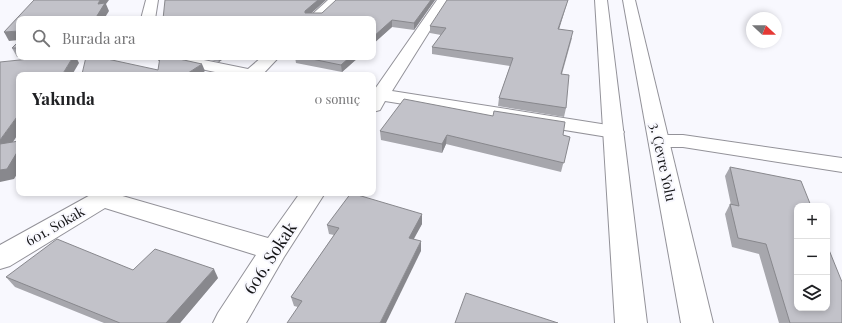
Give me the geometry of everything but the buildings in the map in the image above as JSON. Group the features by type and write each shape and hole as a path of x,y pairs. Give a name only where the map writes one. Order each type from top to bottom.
{"street":[{"path":"149,16 152,0"},
{"path":"317,16 335,0"},
{"path":"443,0 376,99 614,132"},
{"path":"601,0 631,323"},
{"name":"3. Çevre Yolu","path":"629,0 697,323"},
{"path":"180,60 238,72"},
{"path":"255,72 268,60"},
{"path":"659,142 683,141 842,165"},
{"path":"105,196 274,250"},
{"name":"601. Sokak","path":"0,258 105,196"},
{"name":"606. Sokak","path":"229,323 274,250 311,196"}]}
